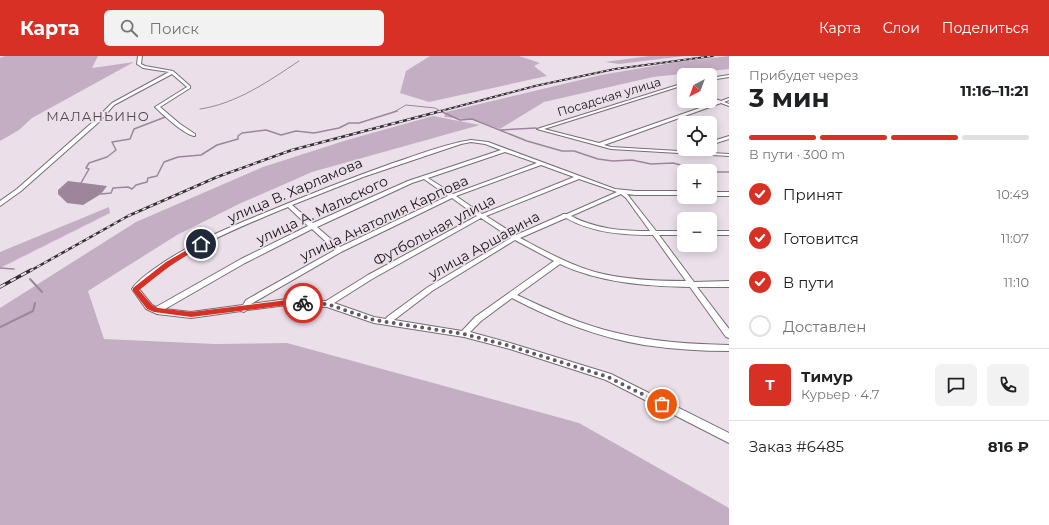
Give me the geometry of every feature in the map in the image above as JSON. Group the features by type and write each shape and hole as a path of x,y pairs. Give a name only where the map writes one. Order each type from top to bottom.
{"street":[{"path":"140,56 139,64 144,67 172,72 189,87 157,107 178,125 193,134"},
{"path":"0,204 19,190 97,121 113,104 172,72"},
{"path":"717,78 729,76"},
{"name":"Посадская улица","path":"599,145 539,129 677,86"},
{"path":"599,145 729,99"},
{"path":"717,101 729,106"},
{"path":"717,141 729,137"},
{"name":"улица В. Харламова","path":"157,311 149,307 135,289 168,264 209,239 367,173 460,142 478,141 622,192"},
{"path":"599,145 611,148 677,150"},
{"name":"улица А. Мальского","path":"157,311 243,260 313,226 424,177 506,150"},
{"path":"717,154 729,156"},
{"name":"улица Анатолия Карпова","path":"244,309 249,302 339,250 452,196 542,164"},
{"path":"424,177 515,238 560,260 591,272 622,280 692,284 729,284"},
{"name":"Футбольная улица","path":"327,304 370,276 481,216 579,177"},
{"path":"622,192 677,193"},
{"path":"622,192 628,197 729,335"},
{"name":"улица Аршавина","path":"388,323 390,319 430,289 515,238 565,215 622,192"},
{"path":"717,194 729,194"},
{"path":"289,205 339,250"},
{"path":"565,215 578,221 609,230 677,233"},
{"path":"717,233 729,233"},
{"path":"464,334 478,319 560,260"},
{"path":"511,295 563,320 604,333 652,344 689,348 729,348"},
{"path":"157,311 191,315 287,302 327,304 388,323 464,334 510,346 608,377 729,438"}],"shaded area":[{"path":"5,56 98,56 92,68 134,62 32,118 19,130 0,141 0,58"},
{"path":"430,56 519,56 540,63 534,66 547,76 429,102 400,93 406,71"},
{"path":"649,56 685,56 619,64 605,62"},
{"path":"729,56 729,69 717,70 717,68 677,68 677,74 653,77 544,102 500,129 474,120 444,117 446,112 601,75 677,62"},
{"path":"433,116 480,125 312,172 239,204 177,235 88,291 104,339 215,344 287,343 579,423 729,508 729,525 0,525 0,308 136,222 263,167 347,140"},
{"path":"68,181 107,186 101,194 83,205 67,203 58,194 58,190"},
{"path":"109,207 110,213 0,268 0,252"}],"waterway":[{"path":"200,109 226,102 252,91 299,61"},
{"path":"394,112 406,105 435,108 441,112"},
{"path":"101,194 111,193 113,188 128,187 132,189 136,185 147,182 148,178 157,176 164,162 178,157 201,155 217,145 238,139 238,136 242,133 266,130 281,135 296,131 314,133 339,128 349,123 359,123 394,112"},
{"path":"441,112 460,120 472,119 527,141 562,151 574,151 598,159 613,161 632,160 651,164 677,164"},
{"path":"81,183 89,169 86,168 89,163 107,157 116,150 112,142 130,139 134,129 168,116"},
{"path":"501,130 536,128"},
{"path":"717,172 729,172"},
{"path":"0,268 14,269"},
{"path":"30,279 42,292"},
{"path":"0,327 33,311 35,303"}],"railway":[{"path":"437,112 535,86 615,69 713,56"},
{"path":"30,271 128,216 217,177 292,150 441,111"},
{"path":"0,287 31,270"}],"way so far":[{"path":"303,303 327,304 374,320 401,326 464,334 510,346 608,377 662,404"}],"district":[{"name":"МАЛАНЬИНО","path":"98,116"}],"route":[{"path":"201,244 168,264 135,289 149,307 157,311 191,315 287,302 303,303"}]}
